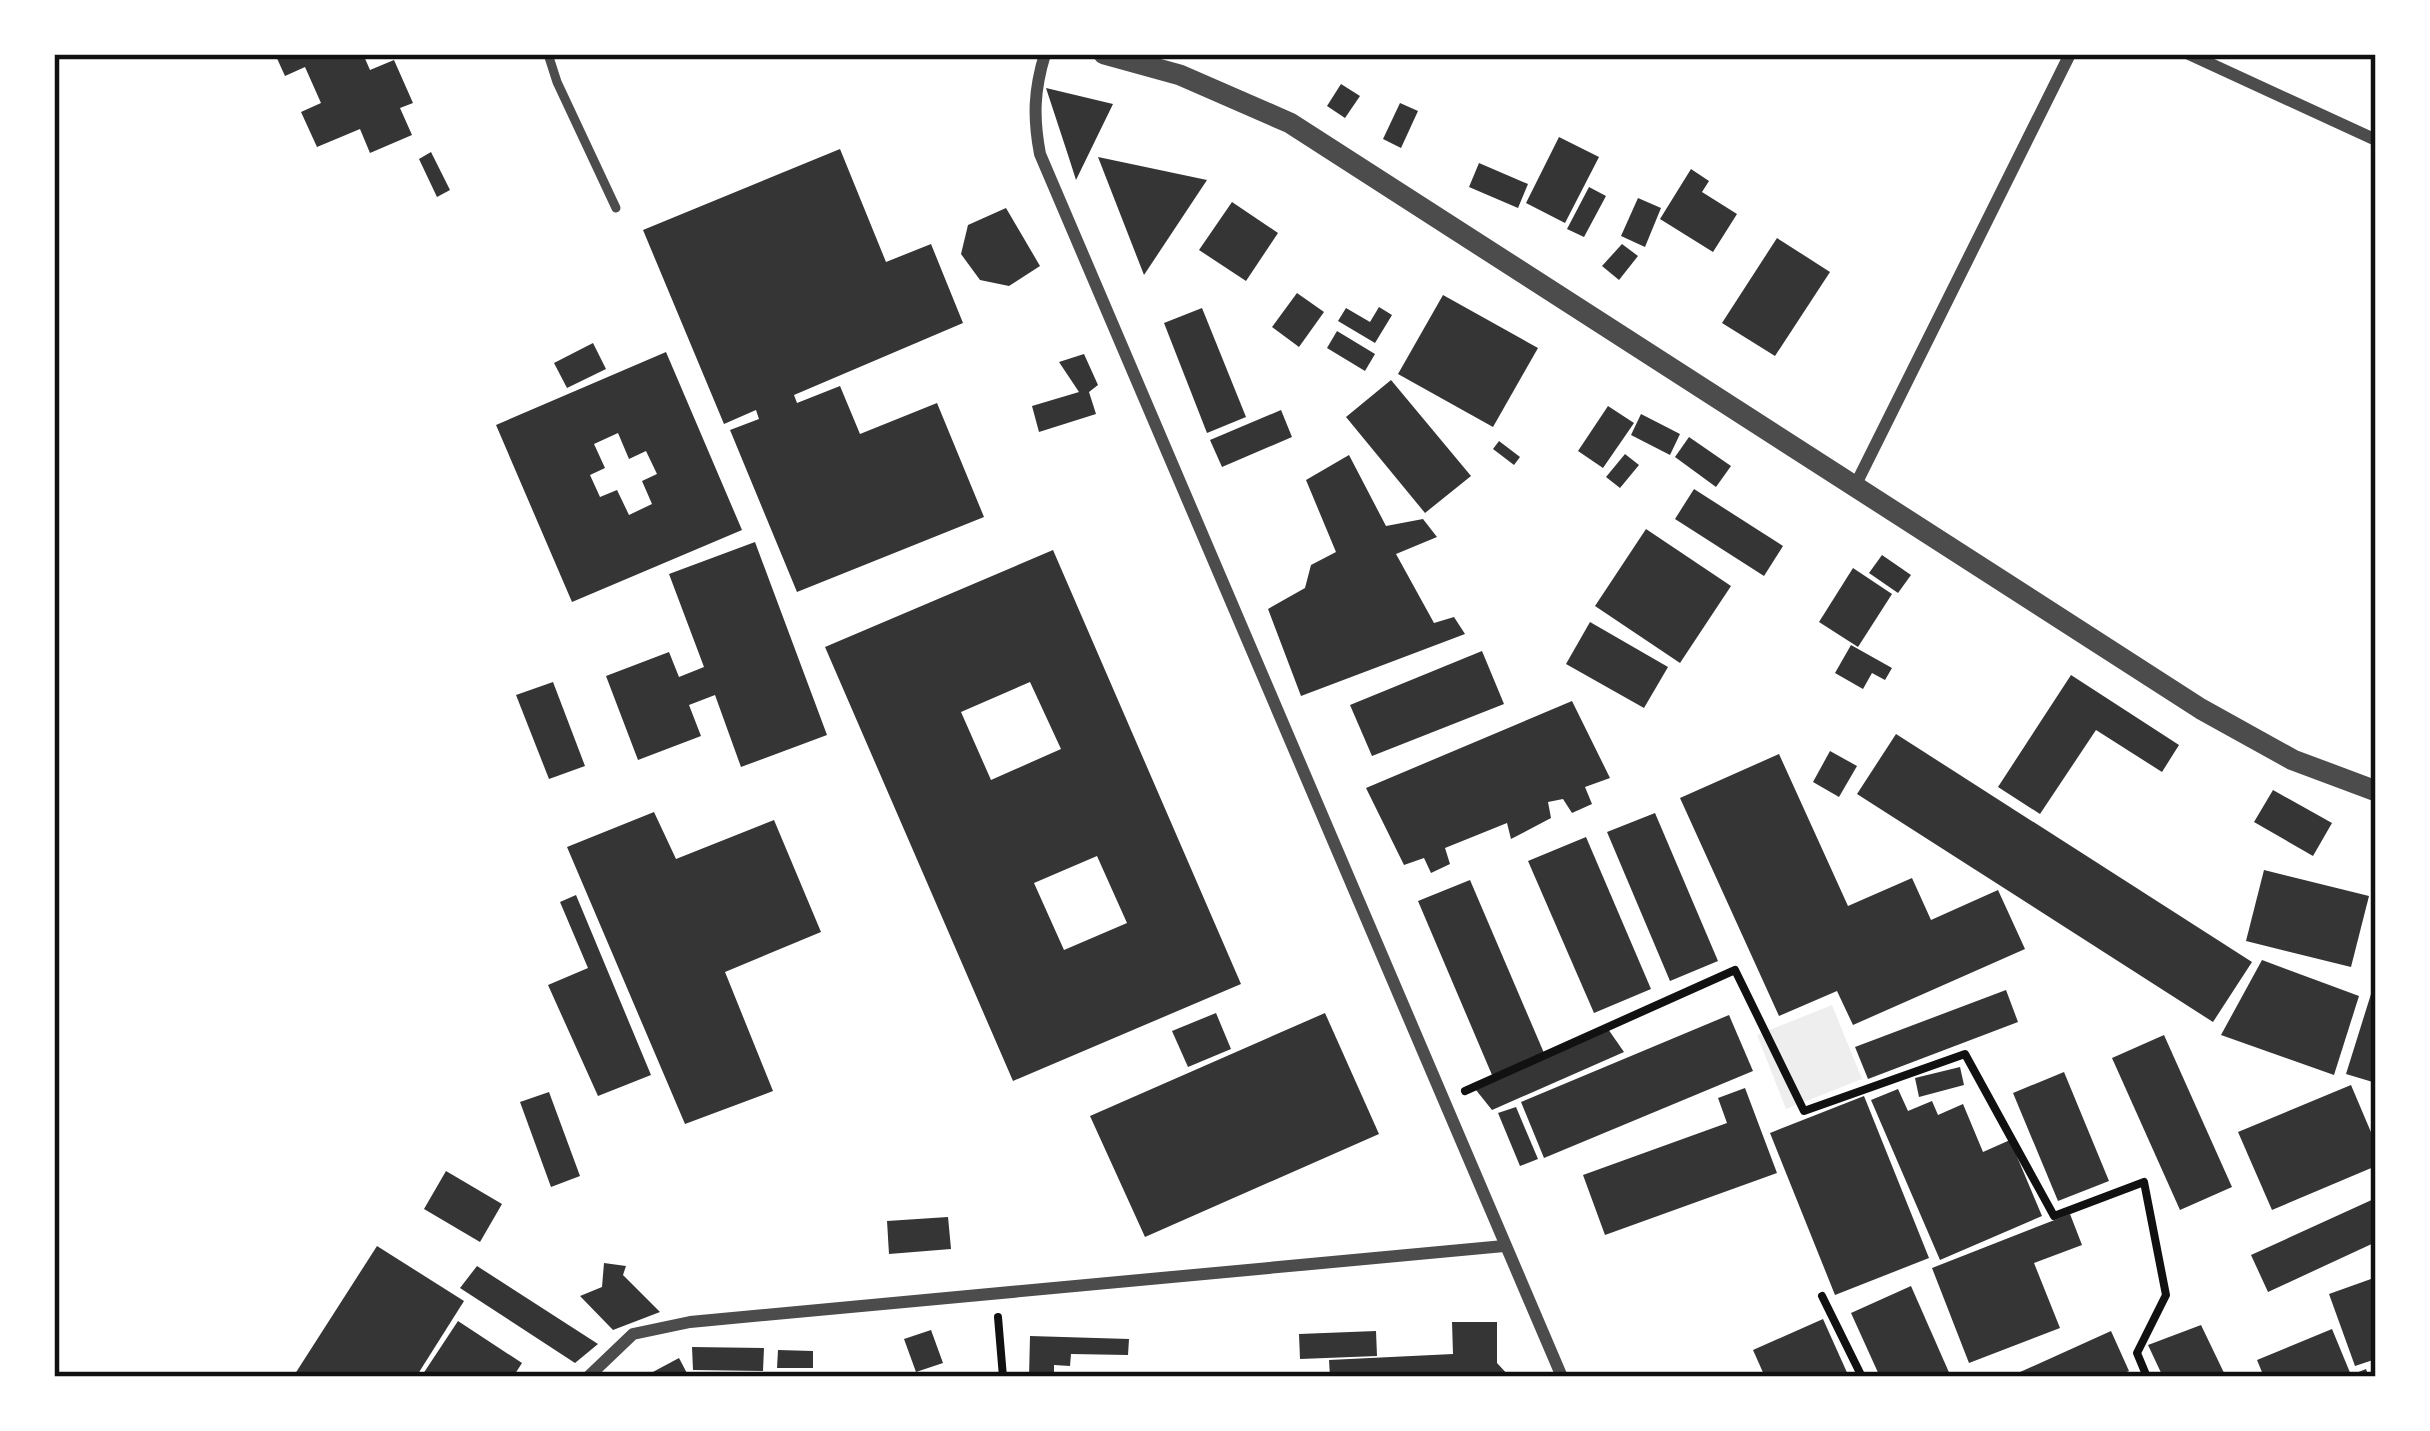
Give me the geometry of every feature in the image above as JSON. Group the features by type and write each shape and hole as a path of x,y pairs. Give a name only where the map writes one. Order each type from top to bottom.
{"street":[{"path":"1045,54 1034,91 1040,154 1562,1377"},
{"path":"1104,54 1180,75 1291,123 2200,709 2294,760 2376,791"},
{"path":"1855,487 2070,54"},
{"path":"2189,54 2376,140"},
{"path":"588,1377 633,1334 690,1322 1504,1246"}],"lane":[{"path":"548,54 616,208"}],"path":[{"path":"1442,1101 1735,970 1804,1111 1965,1054 2054,1216 2144,1182 2166,1295 2137,1353 2146,1377"},
{"path":"995,1291 1004,1377"},
{"path":"1822,1296 1862,1377"}],"shaded area":[{"path":"1832,1005 1862,1079 1786,1109 1757,1035"}],"building":[{"path":"275,54 363,54 370,70 394,60 413,103 400,108 412,135 370,153 360,129 317,147 301,112 321,103 305,67 285,76"},
{"path":"1341,84 1360,96 1345,118 1327,106"},
{"path":"1046,88 1113,104 1076,180 1069,158"},
{"path":"1400,103 1418,111 1401,148 1383,139"},
{"path":"1559,137 1599,157 1565,223 1526,203"},
{"path":"840,149 886,262 931,244 963,323 794,395 797,403 840,386 860,434 937,403 984,517 797,592 730,430 759,419 756,410 724,424 643,230"},
{"path":"431,152 450,190 437,197 419,159"},
{"path":"1098,157 1207,180 1144,275"},
{"path":"1479,163 1528,184 1518,208 1469,187"},
{"path":"1691,169 1709,181 1702,192 1737,214 1713,252 1660,219"},
{"path":"1589,187 1606,196 1584,237 1567,229"},
{"path":"1638,198 1661,208 1645,247 1621,236"},
{"path":"1232,202 1278,233 1246,281 1199,250"},
{"path":"1006,208 1040,266 1009,286 980,280 961,254 968,225"},
{"path":"1777,238 1830,272 1775,356 1722,323"},
{"path":"1622,244 1638,256 1619,280 1602,266"},
{"path":"1297,293 1324,312 1299,347 1272,327"},
{"path":"1443,295 1538,348 1493,427 1398,374"},
{"path":"1379,307 1392,315 1375,343 1338,321 1346,308 1370,322"},
{"path":"1202,308 1246,417 1207,433 1164,323"},
{"path":"1337,331 1375,354 1365,371 1327,348"},
{"path":"593,343 606,369 567,388 554,363"},
{"path":"666,352 742,530 572,602 496,425","holes":["618,433 629,459 646,451 657,474 642,481 652,504 629,515 617,490 600,497 590,475 605,468 594,444"]},
{"path":"1084,354 1098,385 1089,392 1096,414 1039,432 1032,406 1079,392 1059,362"},
{"path":"1391,380 1471,476 1425,513 1346,417"},
{"path":"1608,406 1634,423 1603,468 1578,451"},
{"path":"1281,410 1292,437 1222,467 1210,440"},
{"path":"1641,414 1680,434 1670,455 1631,435"},
{"path":"1689,437 1731,466 1716,487 1675,457"},
{"path":"1499,441 1520,457 1514,465 1493,449"},
{"path":"1625,454 1639,465 1620,488 1606,477"},
{"path":"1349,455 1386,526 1423,519 1437,537 1396,554 1434,623 1454,617 1465,634 1301,696 1268,609 1305,588 1311,565 1336,552 1306,480"},
{"path":"1694,489 1783,546 1764,576 1675,519"},
{"path":"1646,529 1731,586 1680,663 1595,606"},
{"path":"755,542 827,735 741,767 715,695 689,705 701,736 638,760 606,676 669,652 679,677 704,667 669,574"},
{"path":"1053,550 1241,984 1013,1081 825,647","holes":["1030,682 1061,749 991,780 961,712","1097,856 1127,923 1064,950 1034,883"]},
{"path":"1882,555 1911,575 1898,593 1869,573"},
{"path":"1853,568 1892,594 1858,647 1819,622"},
{"path":"1590,622 1668,667 1644,708 1566,664"},
{"path":"1851,645 1892,668 1885,680 1872,673 1863,689 1835,673"},
{"path":"1482,651 1504,704 1372,756 1350,705"},
{"path":"2071,675 2179,745 2162,772 2096,730 2040,814 1998,787"},
{"path":"553,682 585,766 549,779 516,695"},
{"path":"1572,701 1610,778 1585,787 1592,804 1572,813 1563,799 1548,802 1551,818 1511,839 1507,823 1445,848 1450,864 1431,873 1424,858 1404,865 1366,788"},
{"path":"1896,734 2252,962 2213,1022 1857,794"},
{"path":"1830,751 1857,766 1839,797 1813,782"},
{"path":"1779,754 1848,906 1912,878 1931,920 1998,890 2025,949 1853,1025 1837,991 1779,1016 1680,798"},
{"path":"2273,790 2332,823 2313,856 2254,822"},
{"path":"654,812 676,859 774,820 821,932 725,972 773,1091 685,1124 567,847"},
{"path":"1655,813 1718,961 1670,981 1607,832"},
{"path":"1586,837 1651,989 1594,1013 1528,861"},
{"path":"2264,870 2369,896 2351,967 2246,941"},
{"path":"1470,880 1544,1053 1492,1075 1418,901"},
{"path":"576,895 651,1075 598,1096 548,985 588,968 560,902"},
{"path":"2262,960 2359,996 2334,1075 2221,1035"},
{"path":"2376,978 2376,1083 2346,1074"},
{"path":"2006,990 2018,1022 1868,1079 1855,1047"},
{"path":"1216,1013 1231,1049 1188,1067 1172,1031"},
{"path":"1325,1013 1379,1134 1145,1237 1090,1116"},
{"path":"1729,1015 1753,1071 1544,1158 1521,1102"},
{"path":"1608,1029 1624,1052 1492,1110 1476,1090"},
{"path":"2164,1035 2232,1187 2180,1210 2112,1058"},
{"path":"1960,1067 1964,1085 1919,1097 1915,1078"},
{"path":"2064,1072 2109,1181 2058,1201 2013,1093"},
{"path":"2351,1085 2376,1144 2376,1166 2272,1210 2238,1132"},
{"path":"1745,1088 1777,1173 1605,1235 1583,1175 1727,1123 1718,1098"},
{"path":"1898,1089 1908,1111 1932,1101 1938,1115 1963,1104 1983,1152 2010,1140 2042,1216 1940,1260 1871,1100"},
{"path":"549,1092 580,1176 551,1187 520,1102"},
{"path":"1864,1096 1929,1258 1835,1295 1770,1133"},
{"path":"1516,1107 1538,1159 1520,1166 1498,1113"},
{"path":"446,1171 502,1204 480,1242 424,1209"},
{"path":"2376,1198 2376,1242 2268,1292 2251,1255"},
{"path":"2070,1214 2082,1245 2034,1263 2060,1328 1969,1363 1932,1268"},
{"path":"948,1217 951,1249 889,1254 887,1221"},
{"path":"377,1246 464,1301 416,1377 293,1377"},
{"path":"604,1263 626,1266 623,1275 660,1312 613,1330 580,1296 602,1287"},
{"path":"477,1266 598,1344 575,1363 460,1288"},
{"path":"2371,1279 2376,1292 2376,1359 2355,1366 2329,1294"},
{"path":"1911,1286 1951,1377 1880,1377 1851,1313"},
{"path":"1823,1319 1849,1377 1765,1377 1753,1350"},
{"path":"458,1321 522,1363 513,1377 421,1377"},
{"path":"1452,1322 1497,1322 1497,1363 1510,1377 1330,1377 1329,1360 1453,1354"},
{"path":"2201,1325 2226,1377 2163,1377 2148,1345"},
{"path":"2332,1329 2351,1375 2366,1369 2369,1377 2264,1377 2257,1360"},
{"path":"931,1330 943,1363 916,1372 904,1339"},
{"path":"1376,1331 1377,1356 1300,1359 1299,1334"},
{"path":"2111,1331 2129,1371 2116,1377 2009,1377"},
{"path":"1030,1336 1129,1339 1128,1355 1071,1354 1070,1366 1054,1365 1054,1377 1029,1377"},
{"path":"692,1347 764,1348 763,1371 693,1370"},
{"path":"778,1350 813,1351 813,1368 777,1368"},
{"path":"679,1358 689,1377 653,1377 651,1373"}]}
